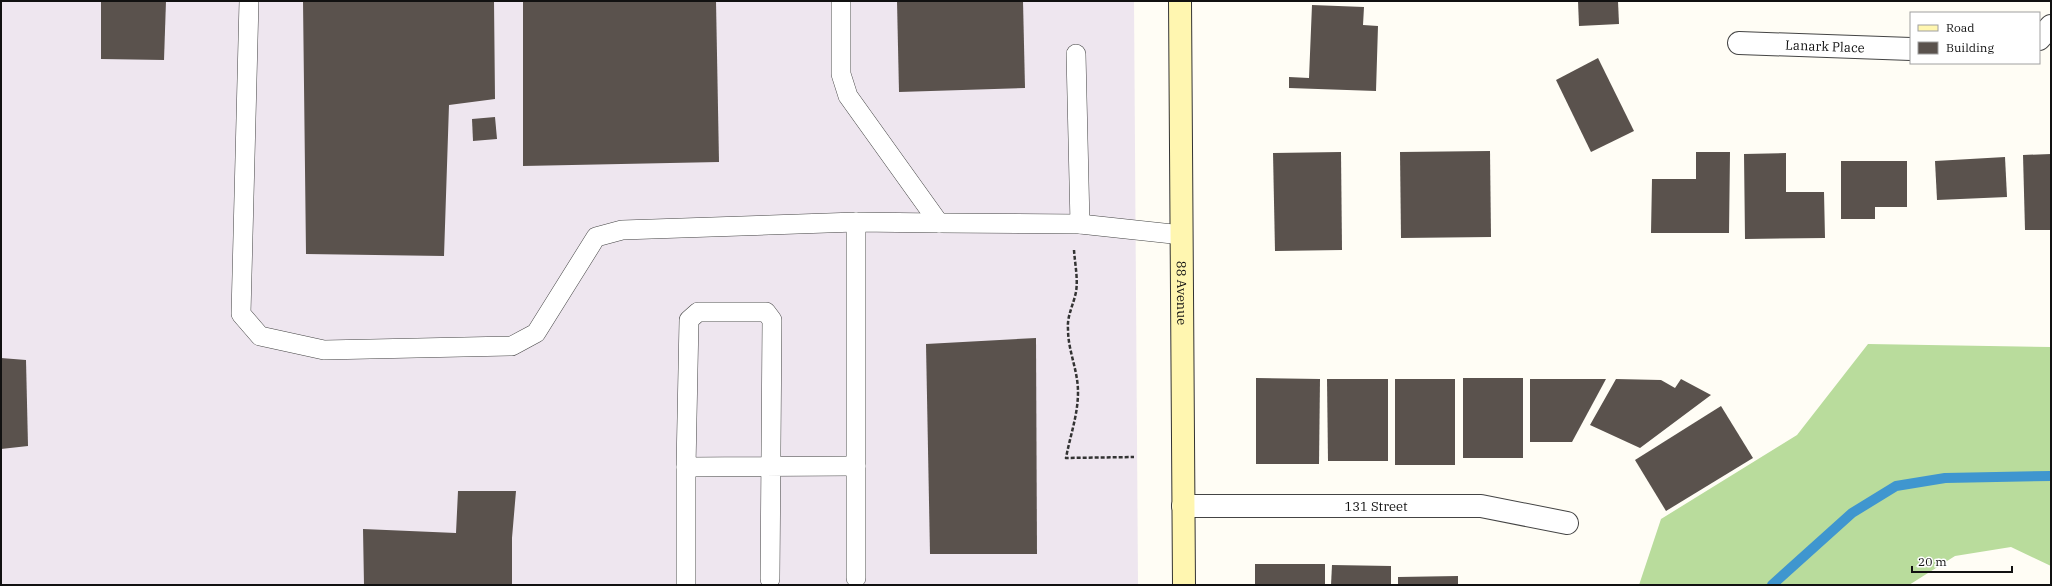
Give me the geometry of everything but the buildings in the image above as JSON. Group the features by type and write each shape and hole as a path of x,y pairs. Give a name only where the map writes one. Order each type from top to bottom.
{"main road":[{"name":"88 Avenue","path":"1180,1 1184,585"}],"street":[{"path":"2040,38 2051,26"},
{"name":"Lanark Place","path":"1739,43 1910,49"},
{"name":"131 Street","path":"1183,506 1481,506 1567,523"}],"lane":[{"path":"249,1 242,314 260,336 324,350 512,346 536,333 596,237 622,230 856,222 1076,224 1182,234"},
{"path":"841,1 841,74 848,96 939,223"},
{"path":"1076,54 1076,224"},
{"path":"856,222 856,578"},
{"path":"686,585 686,467 689,320 698,312 766,312 772,320 770,579"},
{"path":"686,467 856,466"}],"path":[{"path":"1076,224 1075,296 1070,309 1068,327 1069,346 1076,373 1078,391 1077,413 1070,434 1066,458 1134,457"}],"shaded area":[{"path":"1,1 1134,1 1138,585 1,585"}],"green space":[{"path":"1868,344 2051,347 2051,566 2011,547 1955,556 1909,585 1639,585 1661,519 1797,435"}],"waterway":[{"path":"1772,585 1852,513 1896,486 1945,478 2051,476"}]}
